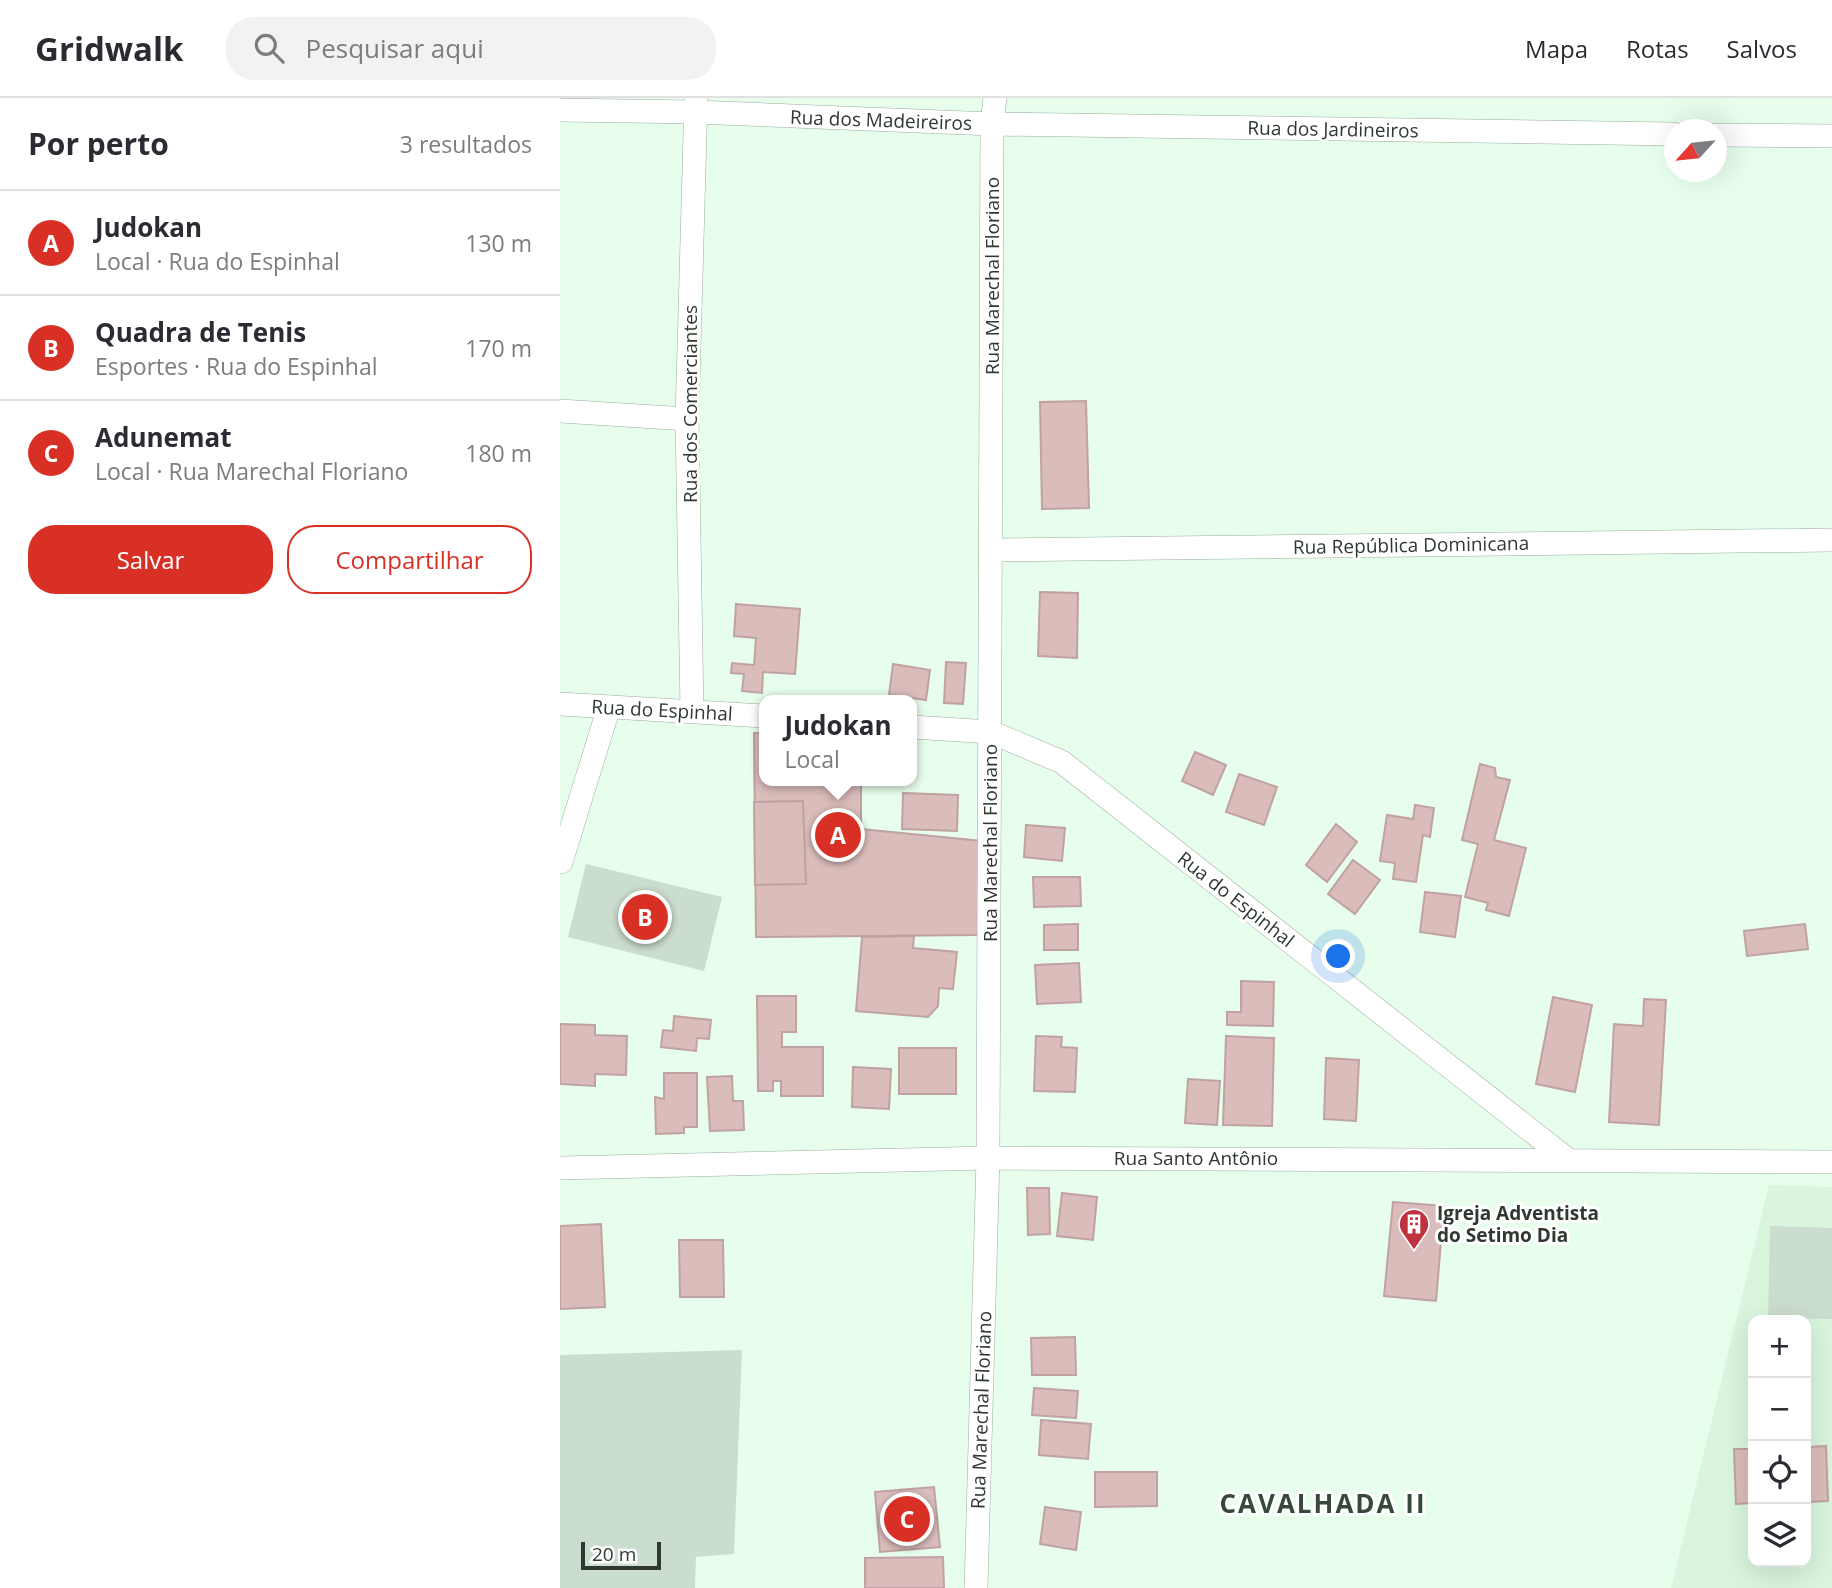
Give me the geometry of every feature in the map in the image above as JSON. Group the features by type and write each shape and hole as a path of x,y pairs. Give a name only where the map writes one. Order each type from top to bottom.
{"street":[{"name":"Rua Marechal Floriano","path":"976,1588 988,1158 992,124 995,98"},
{"name":"Rua dos Madeireiros","path":"560,110 696,105 992,124"},
{"name":"Rua dos Comerciantes","path":"692,711 687,419 696,105"},
{"name":"Rua dos Jardineiros","path":"992,124 1664,134"},
{"path":"1727,135 1832,136"},
{"path":"560,411 687,419"},
{"name":"Rua República Dominicana","path":"991,550 1832,540"},
{"name":"Rua do Espinhal","path":"560,704 759,716"},
{"path":"561,862 609,707"},
{"name":"Rua do Espinhal","path":"917,727 991,732 1062,762 1567,1159"},
{"name":"Rua Santo Antônio","path":"560,1168 988,1158 1832,1162"}],"shaded area":[{"path":"586,864 722,897 704,971 568,937"},
{"path":"1769,1185 1832,1187 1832,1588 1671,1588"},
{"path":"1770,1226 1832,1228 1832,1319 1811,1319 1811,1315 1768,1315"},
{"path":"742,1350 734,1554 696,1557 695,1588 560,1588 560,1355"}],"building":[{"path":"1086,401 1089,508 1042,509 1040,402"},
{"path":"1040,592 1078,593 1077,658 1038,656"},
{"path":"736,604 800,609 795,674 763,672 762,693 742,691 744,674 731,673 732,663 754,665 756,638 734,636"},
{"path":"946,662 966,663 963,704 944,703"},
{"path":"893,664 930,670 926,700 917,699 917,695 889,695"},
{"path":"754,733 759,733 759,786 861,786 861,829 982,841 978,935 756,937"},
{"path":"1195,752 1226,765 1213,795 1182,781"},
{"path":"1480,764 1495,768 1496,777 1510,780 1494,840 1526,848 1509,916 1486,910 1488,903 1465,897 1478,844 1462,840"},
{"path":"1239,774 1277,787 1264,825 1226,812"},
{"path":"903,793 958,795 957,831 902,829"},
{"path":"803,801 806,884 755,885 754,802"},
{"path":"1415,805 1434,808 1430,837 1423,835 1416,882 1393,879 1395,863 1380,861 1387,815 1413,819"},
{"path":"1336,824 1357,842 1327,882 1306,865"},
{"path":"1026,825 1065,828 1062,861 1024,857"},
{"path":"1353,860 1380,880 1355,914 1328,894"},
{"path":"1033,877 1080,877 1081,906 1034,907"},
{"path":"1425,892 1461,896 1455,937 1420,932"},
{"path":"1078,924 1078,950 1044,950 1044,925"},
{"path":"1805,924 1808,949 1747,956 1744,931"},
{"path":"914,936 913,948 957,952 953,989 939,988 938,1006 928,1017 856,1011 862,937"},
{"path":"1079,963 1081,1002 1037,1004 1035,965"},
{"path":"1241,981 1274,982 1273,1026 1227,1025 1227,1012 1241,1012"},
{"path":"757,996 796,996 796,1032 782,1032 782,1047 823,1047 823,1096 781,1096 781,1081 773,1081 773,1091 758,1091"},
{"path":"1553,997 1592,1005 1575,1092 1536,1084"},
{"path":"1644,999 1666,1000 1659,1125 1609,1122 1614,1024 1643,1026"},
{"path":"674,1016 711,1020 709,1039 697,1038 696,1051 661,1047 663,1030 673,1031"},
{"path":"560,1024 595,1025 595,1035 627,1036 626,1075 595,1074 595,1086 560,1084"},
{"path":"1036,1036 1062,1037 1061,1047 1077,1048 1075,1092 1034,1091"},
{"path":"1226,1036 1274,1038 1272,1126 1223,1125"},
{"path":"899,1048 956,1048 956,1094 899,1094"},
{"path":"1326,1058 1359,1060 1356,1121 1324,1119"},
{"path":"853,1067 891,1069 889,1109 852,1107"},
{"path":"664,1073 697,1073 697,1127 684,1127 684,1133 656,1134 655,1097 664,1099"},
{"path":"732,1076 733,1101 743,1101 744,1130 710,1131 707,1077"},
{"path":"1188,1079 1220,1081 1217,1125 1185,1123"},
{"path":"1027,1188 1049,1188 1050,1234 1028,1235"},
{"path":"1062,1193 1097,1197 1093,1240 1057,1236"},
{"name":"Igreja Adventista do Setimo Dia","path":"1393,1202 1444,1206 1436,1301 1384,1296"},
{"path":"601,1224 605,1307 560,1309 560,1226"},
{"path":"679,1240 723,1240 724,1297 680,1297"},
{"path":"1075,1337 1076,1375 1032,1375 1031,1338"},
{"path":"1034,1388 1078,1391 1076,1418 1032,1415"},
{"path":"1041,1420 1091,1424 1088,1459 1039,1455"},
{"path":"1826,1446 1828,1501 1811,1502 1811,1447"},
{"path":"1734,1449 1748,1449 1748,1503 1736,1504"},
{"path":"1095,1472 1157,1472 1157,1506 1095,1507"},
{"path":"934,1487 940,1547 880,1552 875,1492"},
{"path":"1045,1507 1081,1512 1076,1550 1040,1544"},
{"path":"943,1557 944,1588 865,1588 865,1558"}],"place":[{"name":"Judokan","path":"838,835"},
{"name":"Quadra de Tenis","path":"645,917"},
{"name":"Igreja Adventista do Setimo Dia","path":"1414,1251"},
{"name":"Adunemat","path":"907,1519"}],"district":[{"name":"CAVALHADA II","path":"1323,1504"}]}
